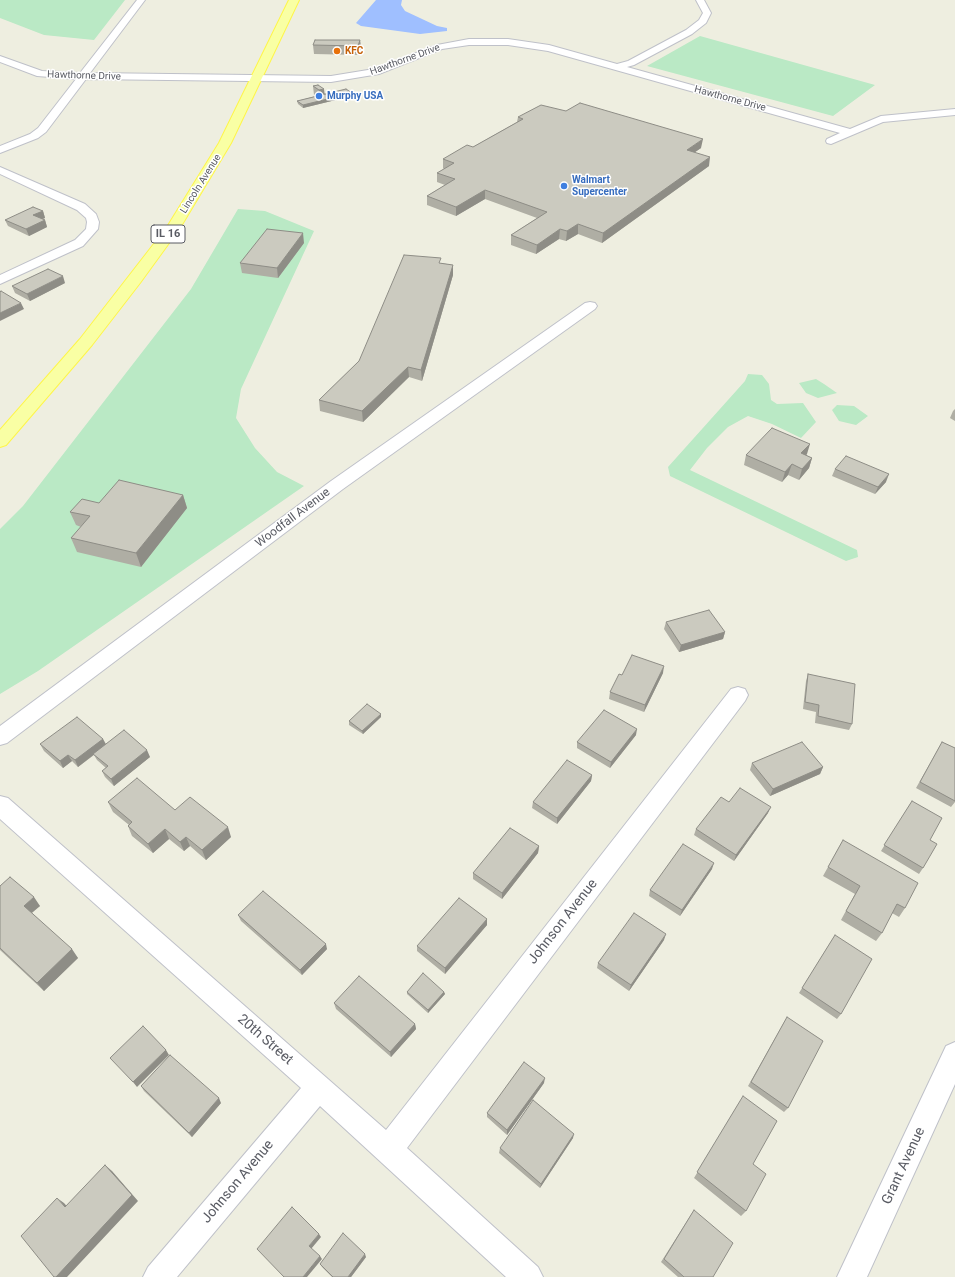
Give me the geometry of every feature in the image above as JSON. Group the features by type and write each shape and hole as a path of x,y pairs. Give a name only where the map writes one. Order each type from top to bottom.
{"main road":[{"name":"Lincoln Avenue","path":"0,441 86,342 135,280 173,228 226,143 294,0"}],"street":[{"path":"0,150 24,140 42,130 141,0"},
{"path":"616,67 644,56 689,32 703,21 707,13 700,0"},
{"name":"Hawthorne Drive","path":"0,59 40,74 57,76 331,79 363,75 388,68 440,47 482,41 508,42 536,45 849,132"},
{"path":"831,141 881,119 955,112"},
{"path":"0,170 87,211 92,217 92,229 87,236 68,249 0,280"},
{"name":"Woodfall Avenue","path":"0,736 337,485 590,306"},
{"name":"Johnson Avenue","path":"388,1150 738,695"},
{"name":"20th Street","path":"0,805 319,1087 528,1277"},
{"name":"Grant Avenue","path":"852,1277 955,1055"},
{"name":"Johnson Avenue","path":"158,1277 319,1087"}],"green space":[{"path":"0,0 125,0 94,40 44,35 0,18"},
{"path":"700,36 875,85 833,116 647,66"},
{"path":"238,209 265,211 314,231 241,389 236,418 255,448 277,472 304,486 38,671 0,694 0,529 23,506 191,289"},
{"path":"748,374 762,375 769,384 771,400 777,404 803,403 816,422 801,438 772,424 748,416 728,427 707,448 690,470 857,550 858,557 846,561 670,476 668,467 745,381"},
{"path":"816,379 837,393 818,398 806,393 799,383"},
{"path":"837,405 854,406 868,416 856,425 839,421 832,410"}],"water":[{"path":"376,0 402,0 401,5 405,11 437,26 447,28 447,31 420,34 361,26 356,23"}],"building":[{"path":"315,40 360,40 358,46 313,45"},
{"path":"318,85 324,89 319,90 313,86"},
{"path":"346,89 352,93 303,105 297,101"},
{"name":"Walmart Supercenter","path":"580,103 703,139 687,150 710,157 603,233 578,224 567,231 560,229 537,245 511,235 547,212 485,190 456,207 427,196 455,179 437,173 454,163 443,159 467,145 473,147 523,119 518,117 541,105 566,111"},
{"path":"33,207 43,211 33,215 45,220 26,229 5,220"},
{"path":"267,229 303,233 277,268 240,263"},
{"path":"404,255 441,258 439,263 453,265 421,370 408,367 362,411 319,400 359,361"},
{"path":"48,269 63,276 27,294 12,286"},
{"path":"1,291 21,303 0,313"},
{"path":"772,428 810,444 801,453 812,458 802,469 792,464 785,472 746,455"},
{"path":"846,456 889,474 878,487 835,469"},
{"path":"119,480 183,495 136,553 71,538 90,516 70,512 82,499 99,503"},
{"path":"709,610 725,632 681,645 666,622"},
{"path":"632,655 664,666 645,705 610,692 619,674 622,675"},
{"path":"808,674 855,684 852,724 818,716 819,705 805,702"},
{"path":"367,704 381,714 362,731 349,721"},
{"path":"604,710 637,729 611,762 577,742"},
{"path":"77,717 103,739 75,760 68,755 60,761 40,744"},
{"path":"124,730 147,750 111,779 102,771 108,766 93,754"},
{"path":"802,742 823,767 773,789 752,763"},
{"path":"942,742 955,748 955,801 920,782"},
{"path":"567,760 592,775 557,818 533,802"},
{"path":"137,778 175,810 190,797 228,827 202,850 186,837 180,842 165,829 148,844 128,826 132,822 108,802"},
{"path":"740,788 771,807 736,855 696,829 721,797 729,802"},
{"path":"912,801 942,818 930,840 937,844 923,868 884,845"},
{"path":"510,828 539,846 502,893 473,873"},
{"path":"843,840 918,883 905,908 897,904 882,933 846,911 860,886 828,867"},
{"path":"683,844 714,863 682,910 650,890"},
{"path":"10,877 34,897 24,906 72,949 37,983 0,948 0,886"},
{"path":"263,891 326,944 300,970 238,915"},
{"path":"459,898 487,919 445,968 417,946"},
{"path":"634,913 666,934 631,985 598,963"},
{"path":"835,935 872,959 841,1014 802,988"},
{"path":"423,973 444,992 428,1010 407,992"},
{"path":"359,976 415,1024 390,1052 334,1003"},
{"path":"787,1017 823,1041 788,1108 751,1082"},
{"path":"143,1026 166,1050 133,1082 110,1058"},
{"path":"170,1055 219,1098 189,1133 141,1086"},
{"path":"524,1062 545,1078 507,1130 487,1113"},
{"path":"743,1096 777,1121 753,1164 766,1174 746,1211 697,1172"},
{"path":"533,1100 574,1134 541,1184 500,1148"},
{"path":"105,1165 132,1195 56,1277 54,1277 21,1236 57,1198 65,1207"},
{"path":"292,1207 319,1234 309,1246 320,1256 303,1277 284,1277 257,1249"},
{"path":"694,1210 733,1243 713,1277 684,1277 664,1259"},
{"path":"343,1233 365,1254 348,1277 333,1277 320,1264"}],"place":[{"name":"KFC","path":"337,51"},
{"name":"Murphy USA","path":"319,96"},
{"name":"Walmart Supercenter","path":"564,186"}]}
